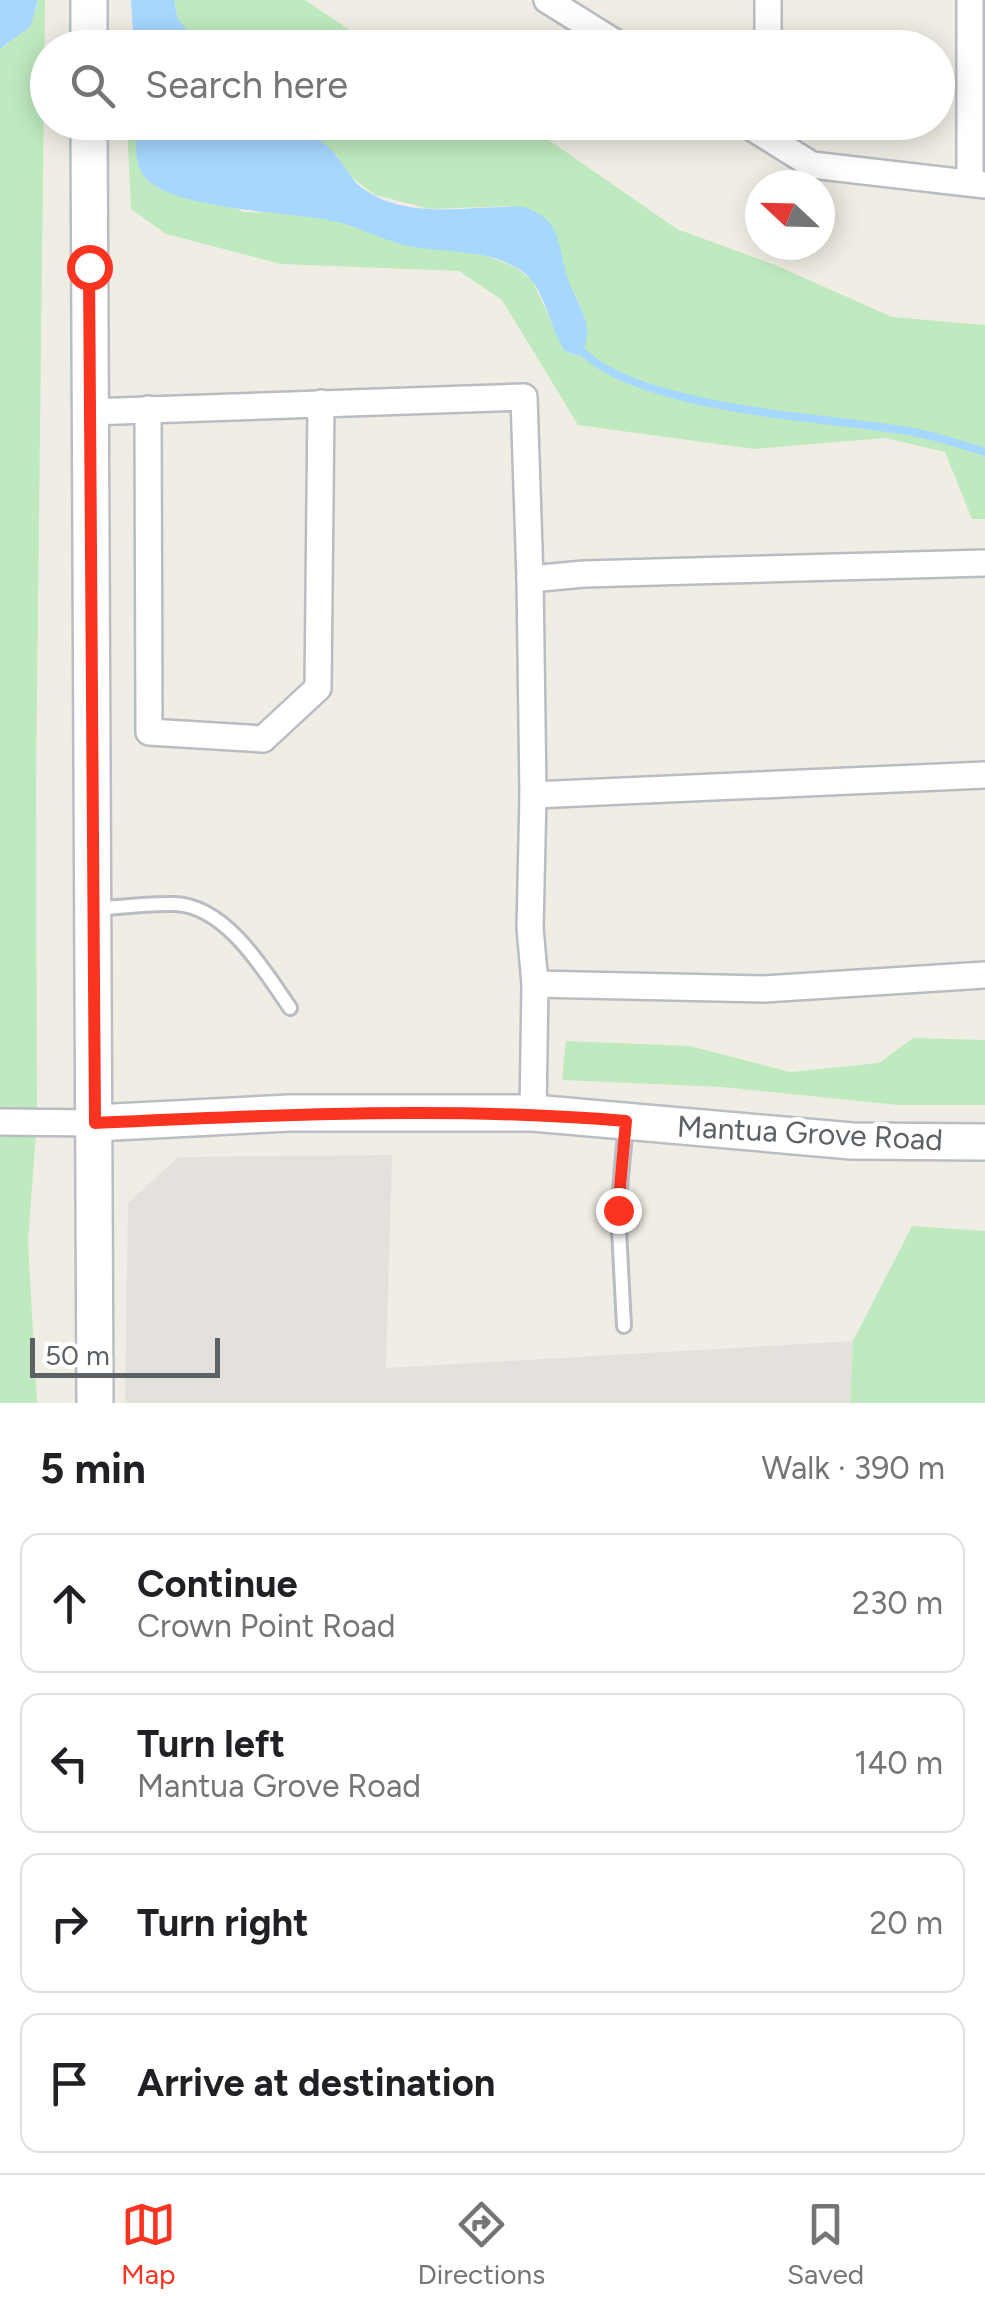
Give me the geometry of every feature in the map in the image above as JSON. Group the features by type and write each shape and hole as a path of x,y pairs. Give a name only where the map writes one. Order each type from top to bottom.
{"main road":[{"path":"88,0 89,30"},
{"path":"89,140 96,1403"},
{"name":"Mantua Grove Road","path":"95,1123 290,1114 533,1113 852,1141 985,1142"}],"street":[{"path":"547,0 576,8 602,30"},
{"path":"768,0 768,30"},
{"path":"781,140 812,165 978,184 970,0"},
{"path":"89,412 524,398 530,579 530,928 536,984 533,1113"},
{"path":"148,409 149,732 263,739 318,688 321,403"},
{"path":"530,579 584,574 985,564"},
{"path":"532,794 985,774"},
{"path":"536,984 764,989 985,975"},
{"path":"0,1122 95,1123"}],"lane":[{"path":"93,909 178,904 202,910 229,931 265,971 290,1008"},
{"path":"624,1326 618,1210 626,1121"}],"shaded area":[{"path":"392,1155 386,1368 853,1341 850,1403 125,1403 128,1203 178,1157"}],"green space":[{"path":"38,0 45,0 45,30 30,30 30,140 43,140 36,785 37,1120 28,1242 37,1403 0,1403 0,49 24,29"},
{"path":"174,0 305,0 350,30 187,30 178,19"},
{"path":"128,140 137,140 139,166 244,212 332,220 418,248 457,250 515,267 532,280 565,351 577,356 582,352 580,305 568,281 553,228 509,206 430,209 375,195 345,172 337,155 300,140 549,140 677,229 745,254 745,260 775,265 892,317 985,325 985,519 972,519 945,452 885,438 754,449 578,425 502,300 459,271 281,264 166,234 131,209"},
{"path":"913,1038 985,1040 985,1105 898,1105 722,1087 562,1080 566,1041 690,1046 790,1072 879,1063"},
{"path":"912,1226 985,1231 985,1403 850,1403 853,1341"}],"water":[{"path":"0,0 38,0 30,27 0,49"},
{"path":"131,0 174,0 178,19 187,30 133,30"},
{"path":"136,140 318,140 336,155 359,185 383,200 422,208 524,207 550,223 556,235 587,326 584,346 578,356 565,351 536,287 511,265 473,254 409,246 333,221 232,208 178,196 157,187 143,175"}],"waterway":[{"path":"578,347 604,368 681,397 907,431 985,452"}],"route":[{"path":"89,267 95,1123 290,1114 533,1113 626,1121 618,1210"}]}
